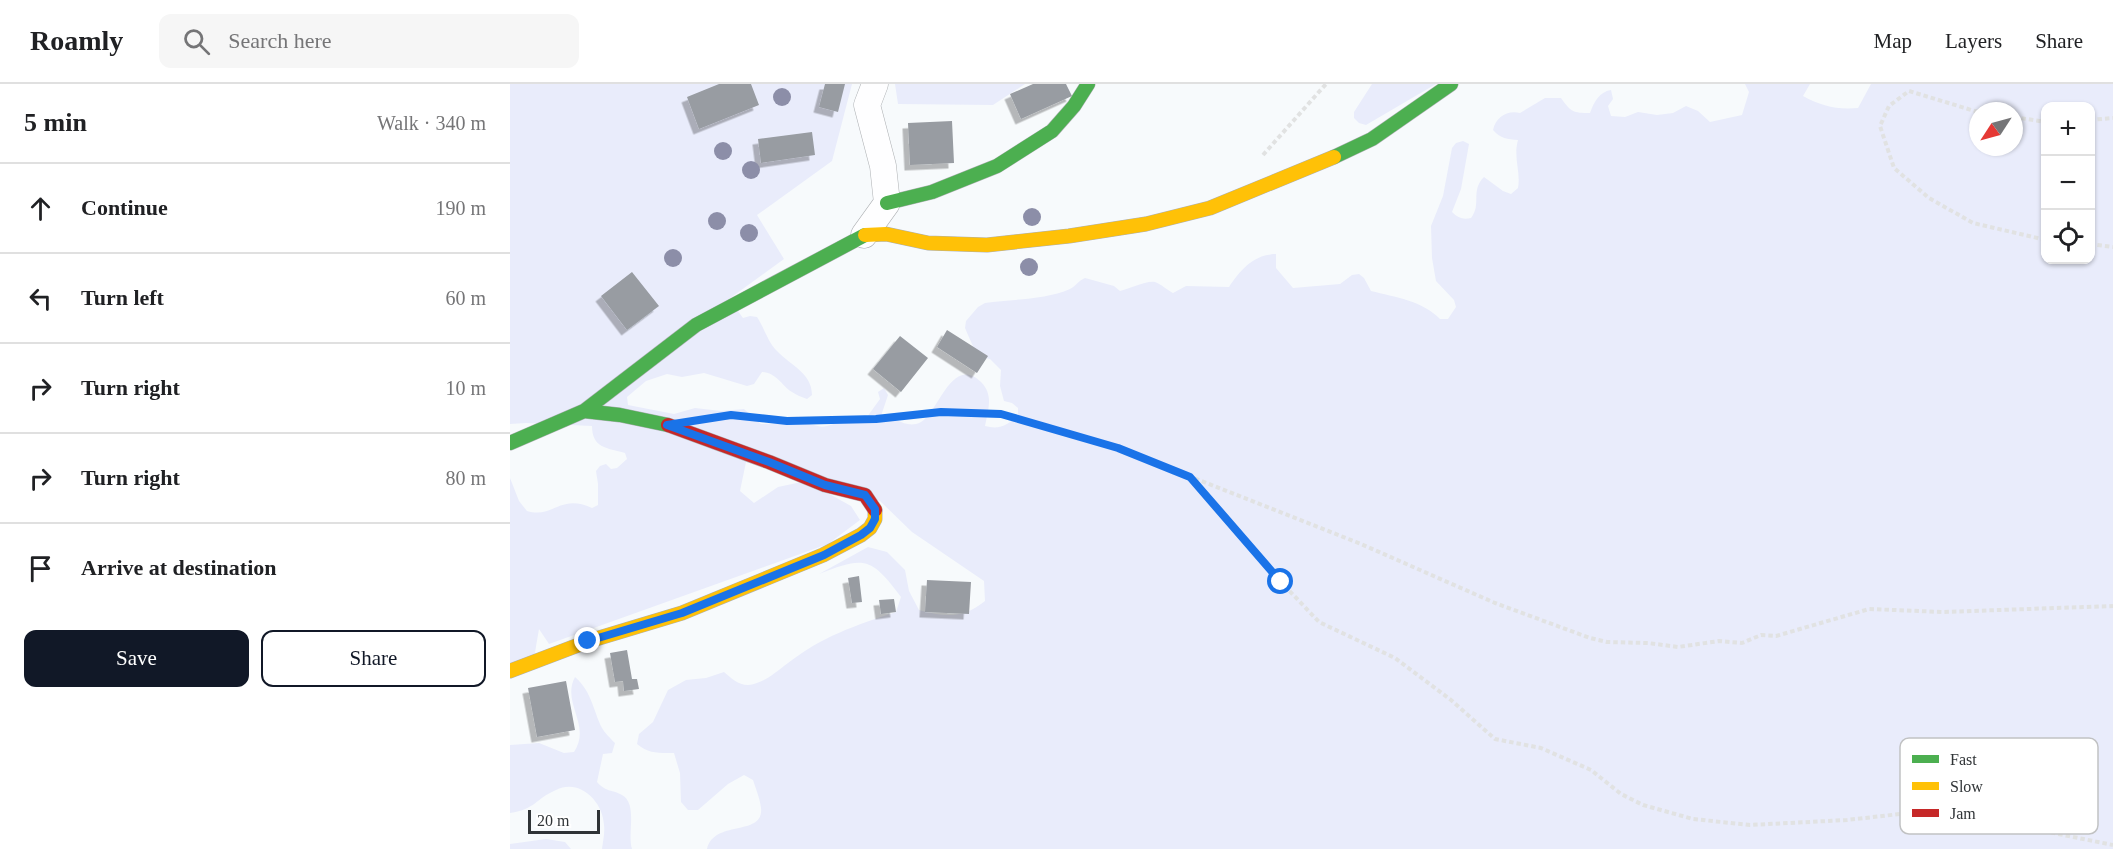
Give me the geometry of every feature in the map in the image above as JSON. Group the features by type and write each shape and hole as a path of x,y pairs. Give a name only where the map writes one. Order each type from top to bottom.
{"street":[{"path":"864,235 886,202 883,166 867,105 875,84"},
{"path":"886,202 932,192 996,166 1052,131 1074,106 1088,84"},
{"path":"510,443 584,411 696,325 864,235 886,234 928,243 987,245 1069,236 1146,224 1210,208 1278,182 1372,140 1451,84"},
{"path":"510,671 588,641 682,613 824,555 861,535 870,528 875,519 875,509 865,495 825,485 667,425 620,415 584,411"}],"path":[{"path":"1257,161 1326,84"},
{"path":"1969,109 1909,91 1889,106 1880,126 1894,168 1929,198 1973,223 2041,239"},
{"path":"2023,118 2041,121"},
{"path":"2095,120 2113,118"},
{"path":"2095,245 2113,247"},
{"path":"720,417 731,415 787,421 876,419 941,412 1001,414 1118,448 1361,544 1495,603 1607,642 1648,643 1678,647 1719,640 1742,643 1761,635 1776,636 1869,609 1943,612 2113,606"},
{"path":"1190,477 1281,582 1319,622 1395,658 1451,700 1495,739 1541,748 1591,770 1621,794 1642,805 1693,819 1750,825 1847,820 1900,814"},
{"path":"2058,834 2113,845"}],"shaded area":[{"path":"510,84 852,84 832,161 757,215 784,259 729,299 743,318 757,317 774,348 804,375 811,387 812,395 807,399 797,395 775,377 762,372 754,384 747,386 704,373 682,377 667,374 646,381 627,397 628,405 674,414 695,408 721,411 744,409 761,424 797,423 824,427 852,417 867,417 880,399 878,392 884,388 888,395 881,416 906,424 916,424 927,417 954,380 962,375 971,375 981,382 988,392 989,403 985,426 995,427 1003,426 1014,419 1018,415 1018,408 1004,401 1000,386 1001,370 990,359 982,357 975,351 965,328 966,321 978,307 985,303 1060,293 1085,278 1114,286 1120,291 1152,282 1173,293 1186,286 1229,287 1248,264 1261,257 1276,254 1276,268 1293,288 1340,284 1352,275 1359,274 1371,291 1408,300 1425,308 1440,319 1448,319 1456,307 1454,300 1436,281 1432,258 1431,226 1443,196 1452,148 1456,143 1463,141 1469,144 1461,189 1452,212 1461,218 1471,218 1476,208 1478,187 1484,177 1511,194 1518,188 1516,152 1518,140 1504,138 1496,133 1493,130 1497,121 1507,114 1520,113 1545,98 1561,98 1573,111 1590,113 1598,98 1611,90 1613,99 1608,106 1611,116 1625,117 1638,112 1657,115 1673,113 1686,106 1698,111 1710,122 1742,115 1749,92 1745,84 1810,84 1803,96 1829,106 1858,108 1871,84 2113,84 2113,849 707,849 711,840 719,834 755,822 760,817 760,801 753,780 744,775 728,784 698,810 688,810 681,802 680,773 674,753 650,751 637,744 639,734 653,722 668,690 686,680 706,678 724,672 741,684 759,682 826,639 896,612 901,597 874,567 857,563 847,564 819,574 868,547 887,552 905,570 909,591 919,610 946,615 969,611 985,601 984,581 912,532 880,501 746,462 740,491 754,503 778,487 806,481 851,506 860,520 828,544 549,644 539,629 533,664 510,670 510,478 519,501 527,511 544,512 572,503 592,508 598,505 596,471 600,466 606,464 611,469 617,468 627,459 625,453 598,443 592,426 510,424"},
{"path":"895,84 1025,84 993,105 898,104"},
{"path":"1372,84 1436,84 1366,125 1354,118 1354,112"},
{"path":"575,677 589,695 602,728 615,743 612,753 603,754 597,782 627,799 631,812 632,849 602,849 603,816 594,800 581,789 565,787 556,790 525,809 510,813 510,745 539,743 564,753 574,752 579,742 579,723 571,696"},
{"path":"546,839 565,842 571,849 510,849 510,844"}],"building":[{"path":"719,84 751,84 759,105 699,129 687,97"},
{"path":"825,84 845,84 838,112 819,107"},
{"path":"1033,84 1066,84 1072,96 1021,119 1010,94"},
{"path":"952,121 954,163 910,165 908,123"},
{"path":"812,132 815,155 761,163 758,139"},
{"path":"632,272 659,306 627,330 601,296"},
{"path":"947,330 988,356 977,373 937,347"},
{"path":"900,336 928,358 901,392 873,369"},
{"path":"859,576 862,602 852,603 848,578"},
{"path":"927,580 971,582 969,614 925,612"},
{"path":"894,599 896,612 881,614 879,600"},
{"path":"627,650 632,679 637,679 639,689 624,691 623,681 615,682 610,653"},
{"path":"566,681 575,730 537,737 528,688"}],"traffic: fast":[{"path":"887,203 932,192 997,166 1052,131 1074,106 1088,84"},
{"path":"1334,157 1372,139 1451,84"},
{"path":"510,443 584,411 696,325 865,235"},
{"path":"584,411 620,415 668,425"}],"traffic: slow":[{"path":"865,235 886,234 928,243 987,245 1069,236 1146,224 1210,208 1334,157"},
{"path":"510,671 589,641 682,613 823,555 870,528 875,519 875,510"}],"traffic: jam":[{"path":"668,425 825,485 865,495 875,510"}],"route":[{"path":"588,641 682,613 824,555 870,528 875,519 875,509 865,495 825,485 667,425 731,415 787,421 876,419 941,412 1001,414 1118,448 1190,477 1281,582"}]}
